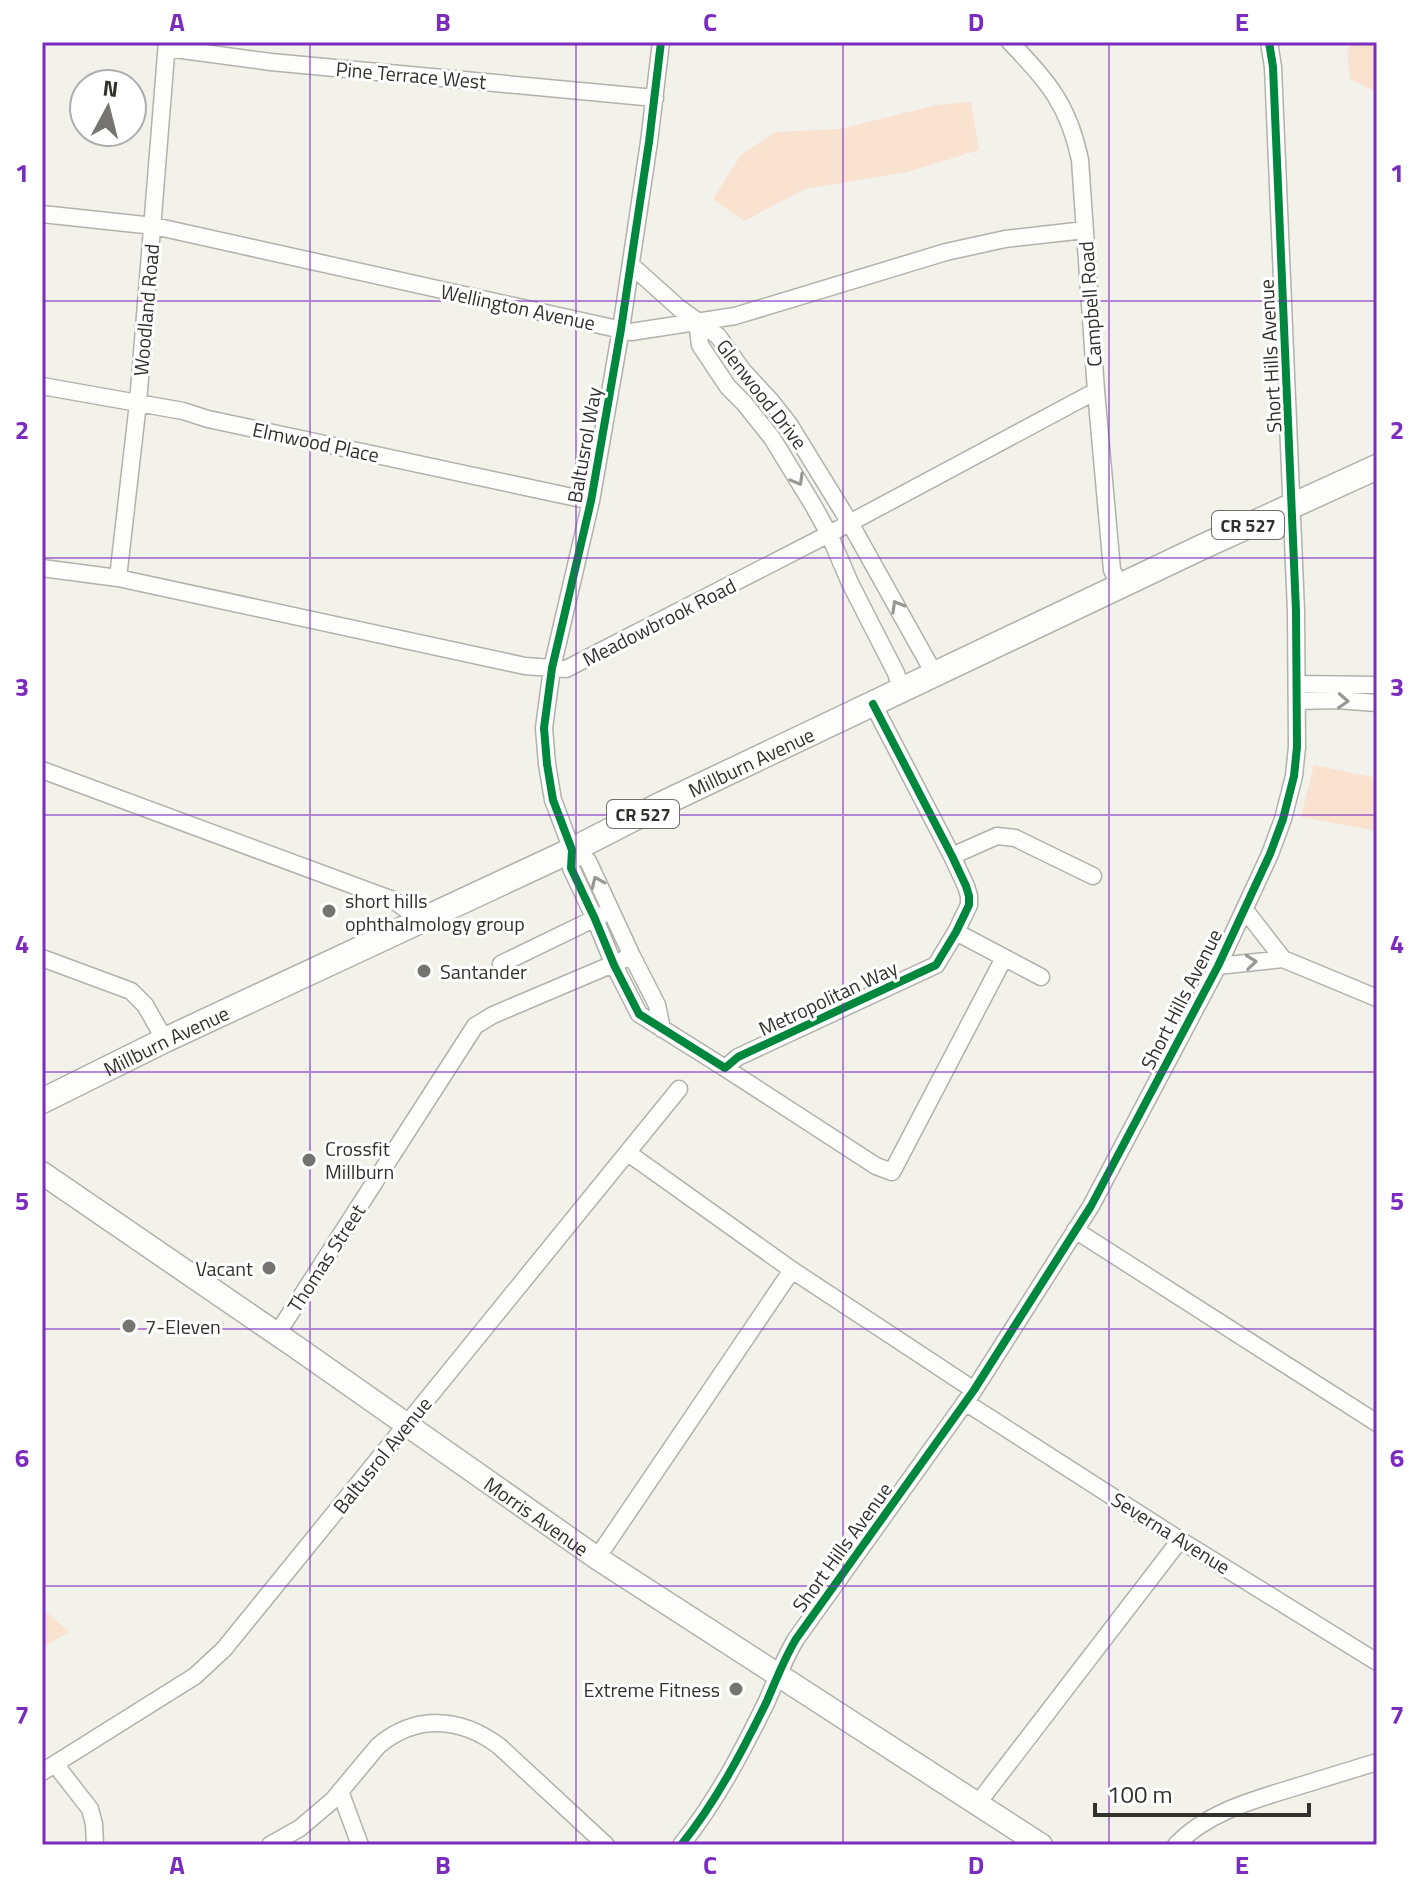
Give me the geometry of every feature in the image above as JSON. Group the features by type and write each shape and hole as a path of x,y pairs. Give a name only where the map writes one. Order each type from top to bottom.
{"main road":[{"name":"Millburn Avenue","path":"42,1101 1120,586 1377,467"},
{"name":"Morris Avenue","path":"42,1173 597,1558 1041,1845"}],"street":[{"name":"Baltusrol Way","path":"572,850 553,800 544,728 552,668 591,501 621,329 661,42"},
{"name":"Campbell Road","path":"1010,42 1042,75 1075,134 1080,160 1112,570 1120,586"},
{"name":"Short Hills Avenue","path":"681,1845 699,1823 723,1783 796,1639 970,1396 1091,1206 1218,966 1283,819 1294,776 1297,692 1293,505 1274,83 1269,42"},
{"name":"Pine Terrace West","path":"167,45 286,63 655,98"},
{"name":"Woodland Road","path":"118,578 138,403 167,45"},
{"name":"Wellington Avenue","path":"42,214 154,226 631,332 735,316 946,252 1005,239 1085,230"},
{"path":"631,265 697,322"},
{"name":"Glenwood Drive","path":"697,322 718,336 743,371 789,424 850,523 935,675"},
{"name":"Glenwood Drive","path":"697,322 700,345 728,387 778,447 829,534 902,691"},
{"name":"Elmwood Place","path":"42,386 183,411 208,419 591,501"},
{"name":"Meadowbrook Road","path":"42,568 118,578 525,666 566,669 850,523 1096,391"},
{"path":"1297,692 1377,685"},
{"path":"1297,692 1337,700 1377,703"},
{"name":"Metropolitan Way","path":"725,1068 738,1057 936,965 969,905 969,896 952,856 873,704"},
{"path":"42,770 393,900 421,920"},
{"path":"952,856 1004,835 1093,876"},
{"path":"572,850 588,861 614,965 639,1014 876,1166 892,1172 1004,958"},
{"path":"1245,910 1283,959"},
{"path":"603,914 632,956 657,1005 662,1029"},
{"path":"501,964 603,914"},
{"path":"956,932 1041,977"},
{"name":"Thomas Street","path":"277,1334 475,1026 493,1015 632,956"},
{"path":"42,958 131,991 145,1005 165,1040"},
{"path":"1218,966 1283,959 1377,998"},
{"name":"Baltusrol Avenue","path":"48,1768 195,1676 224,1649 679,1089"},
{"name":"Severna Avenue","path":"628,1153 970,1396 1180,1540 1377,1662"},
{"path":"1075,1230 1377,1423"},
{"path":"597,1558 792,1270"},
{"path":"978,1803 1180,1540"},
{"path":"270,1845 300,1828 340,1791 385,1740 419,1725 448,1723 466,1727 499,1746 606,1845"},
{"path":"1176,1845 1217,1815 1241,1805 1377,1762"},
{"path":"48,1768 90,1809 95,1845"},
{"path":"340,1791 360,1845"}],"shaded area":[{"path":"1353,42 1377,42 1377,92 1350,79 1347,52"},
{"path":"971,102 979,150 907,172 805,189 744,221 713,199 741,155 775,132 840,129 937,105"},
{"path":"1314,765 1377,778 1377,831 1301,817"},
{"path":"42,1608 69,1632 42,1648"}],"cycle path":[{"path":"661,42 621,329 591,501 552,668 544,728 553,800 572,850 571,868 639,1014 725,1068 738,1057 936,965 969,905 966,886 952,856 873,704"},
{"path":"681,1845 706,1811 738,1757 796,1639 974,1390 1091,1206 1218,966 1283,819 1294,776 1297,747 1296,611 1273,67 1269,42"}],"place":[{"name":"short hills ophthalmology group","path":"329,911"},
{"name":"Santander","path":"424,971"},
{"name":"Crossfit Millburn","path":"309,1160"},
{"name":"Vacant","path":"269,1268"},
{"name":"7-Eleven","path":"129,1326"},
{"name":"Extreme Fitness","path":"736,1689"}]}
